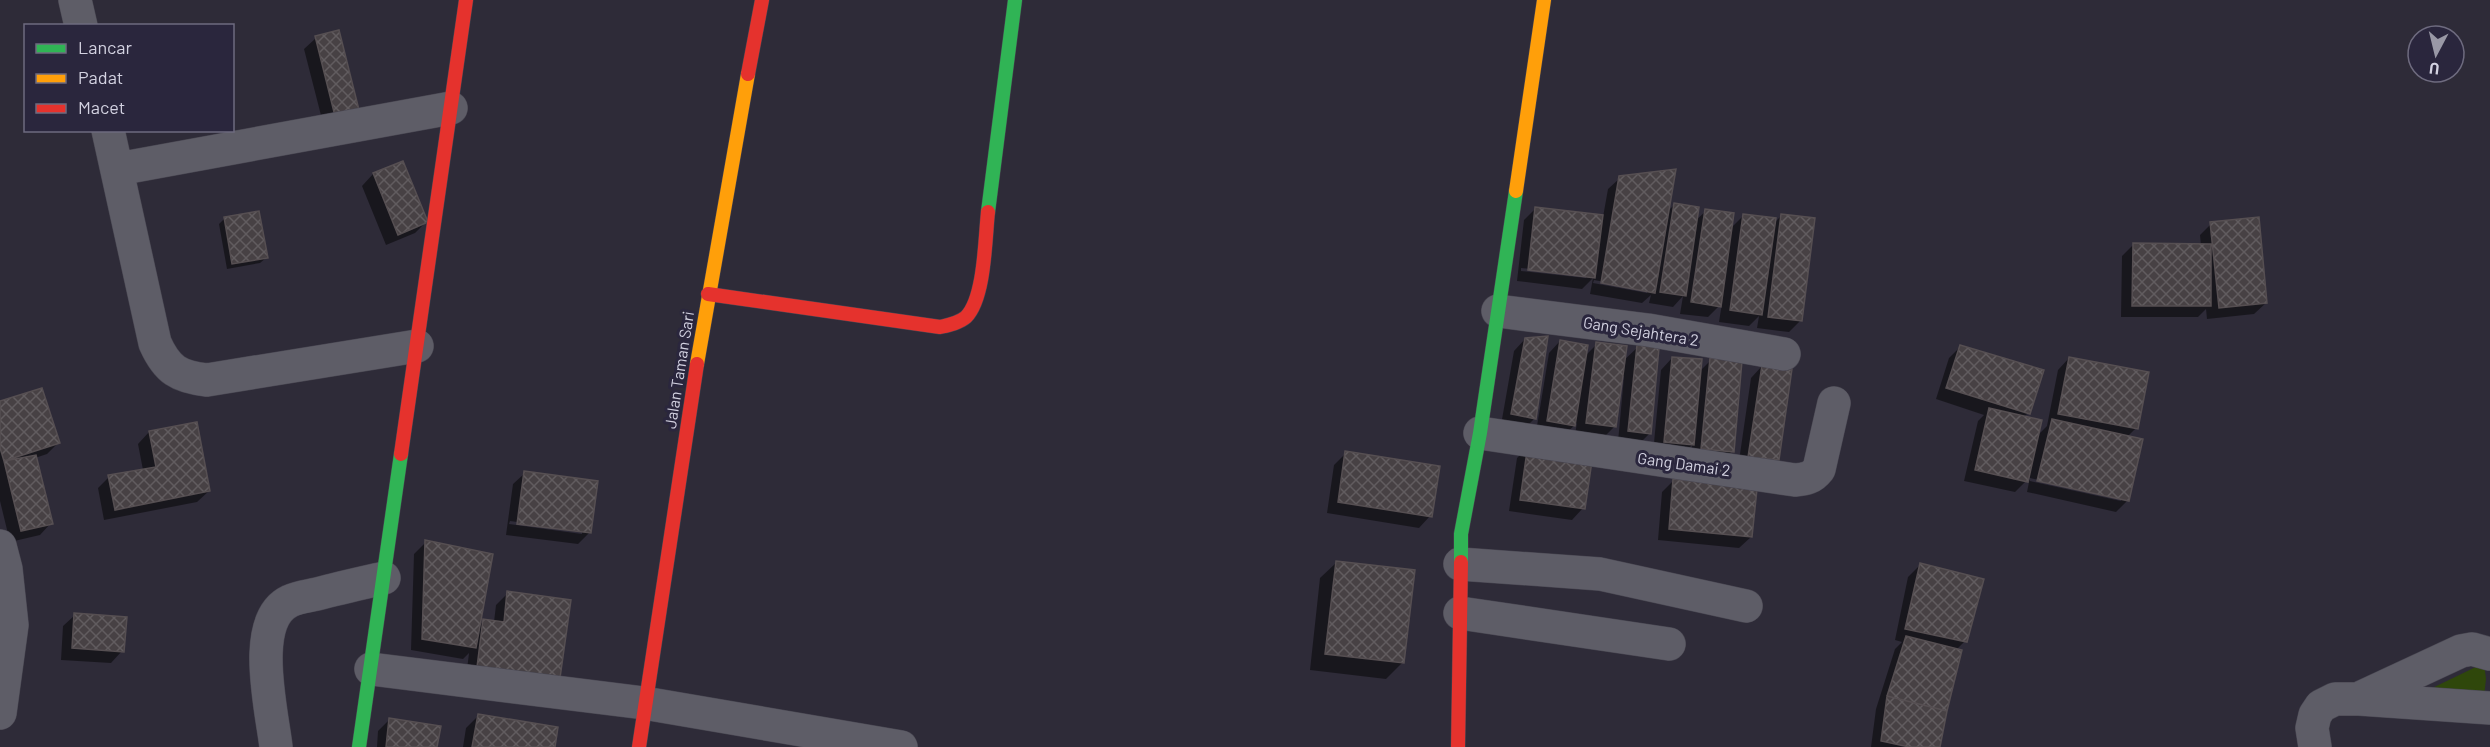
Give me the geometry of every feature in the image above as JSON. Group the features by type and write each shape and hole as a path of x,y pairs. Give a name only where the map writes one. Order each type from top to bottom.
{"street":[{"path":"75,0 81,24"},
{"path":"359,747 466,0"},
{"name":"Jalan Taman Sari","path":"639,747 708,294 762,0"},
{"path":"708,294 940,327 957,324 972,312 978,294 1016,0"},
{"path":"1458,747 1461,534 1480,433 1544,0"},
{"path":"118,169 451,108"},
{"path":"109,132 155,343 162,359 174,370 188,378 207,381 417,346"},
{"name":"Gang Sejahtera 2","path":"1498,311 1648,330 1784,354"},
{"name":"Gang Damai 2","path":"1480,433 1795,480 1814,476 1819,469 1834,404"},
{"path":"0,546 6,569 12,625 0,713"},
{"path":"1460,564 1600,574 1746,606"},
{"path":"276,747 267,668 267,644 270,623 278,609 291,600 384,578"},
{"path":"1460,613 1669,644"},
{"path":"2359,699 2461,651 2479,650 2490,654"},
{"path":"371,669 644,703 901,747"},
{"path":"2315,747 2312,728 2315,715 2321,706 2335,699 2490,708"}],"green space":[{"path":"2484,663 2486,679 2484,697 2420,694"}],"building":[{"path":"339,30 360,114 336,120 315,36"},
{"path":"403,161 428,222 398,235 373,173"},
{"path":"1676,169 1655,293 1601,283 1619,176"},
{"path":"1674,203 1699,207 1686,296 1660,292"},
{"path":"1535,207 1603,215 1595,278 1528,270"},
{"path":"1705,209 1734,213 1721,307 1691,302"},
{"path":"259,211 268,258 232,264 224,217"},
{"path":"1743,214 1776,218 1762,315 1730,310"},
{"path":"1781,214 1815,218 1802,321 1768,317"},
{"path":"2259,217 2267,303 2219,308 2210,222"},
{"path":"2133,243 2211,244 2211,306 2132,306"},
{"path":"1548,336 1536,419 1511,414 1525,338"},
{"path":"1560,340 1588,345 1575,426 1547,421"},
{"path":"1596,342 1627,346 1616,427 1586,423"},
{"path":"1637,345 1659,348 1651,434 1628,431"},
{"path":"1960,345 2044,370 2030,414 1946,388"},
{"path":"1672,357 1702,359 1694,445 1664,442"},
{"path":"2069,357 2149,372 2138,429 2058,414"},
{"path":"1710,358 1742,361 1734,452 1701,449"},
{"path":"1762,365 1792,369 1779,460 1748,457"},
{"path":"42,388 60,443 4,461 0,448 0,401"},
{"path":"1989,408 2042,420 2028,482 1975,470"},
{"path":"2052,419 2143,439 2129,501 2037,481"},
{"path":"197,422 210,491 115,510 108,475 156,467 149,431"},
{"path":"1528,444 1593,454 1585,509 1520,500"},
{"path":"1345,451 1440,466 1432,517 1338,502"},
{"path":"36,455 53,524 21,531 4,461"},
{"path":"524,471 598,481 591,533 517,524"},
{"path":"1673,479 1757,489 1752,537 1669,529"},
{"path":"425,540 493,554 476,648 422,639"},
{"path":"1336,561 1415,570 1404,663 1325,654"},
{"path":"1920,563 1984,579 1967,642 1905,629"},
{"path":"507,591 571,600 560,678 477,667 483,619 504,622"},
{"path":"74,613 127,617 124,652 72,648"},
{"path":"1906,636 1962,650 1947,711 1887,696"},
{"path":"1887,696 1947,711 1940,747 1909,747 1881,741"},
{"path":"478,714 558,727 555,747 472,747"},
{"path":"389,718 441,726 437,747 386,747"}],"traffic: fast":[{"path":"988,212 1015,0"},
{"path":"1461,562 1461,534 1480,433 1516,191"},
{"path":"359,747 401,454"}],"traffic: slow":[{"path":"1516,191 1544,0"},
{"path":"697,364 748,74"}],"traffic: jam":[{"path":"401,454 466,0"},
{"path":"748,74 762,0"},
{"path":"708,294 940,327 950,325 966,317 977,296 983,267 988,212"},
{"path":"639,747 697,364"},
{"path":"1458,747 1461,562"}]}
